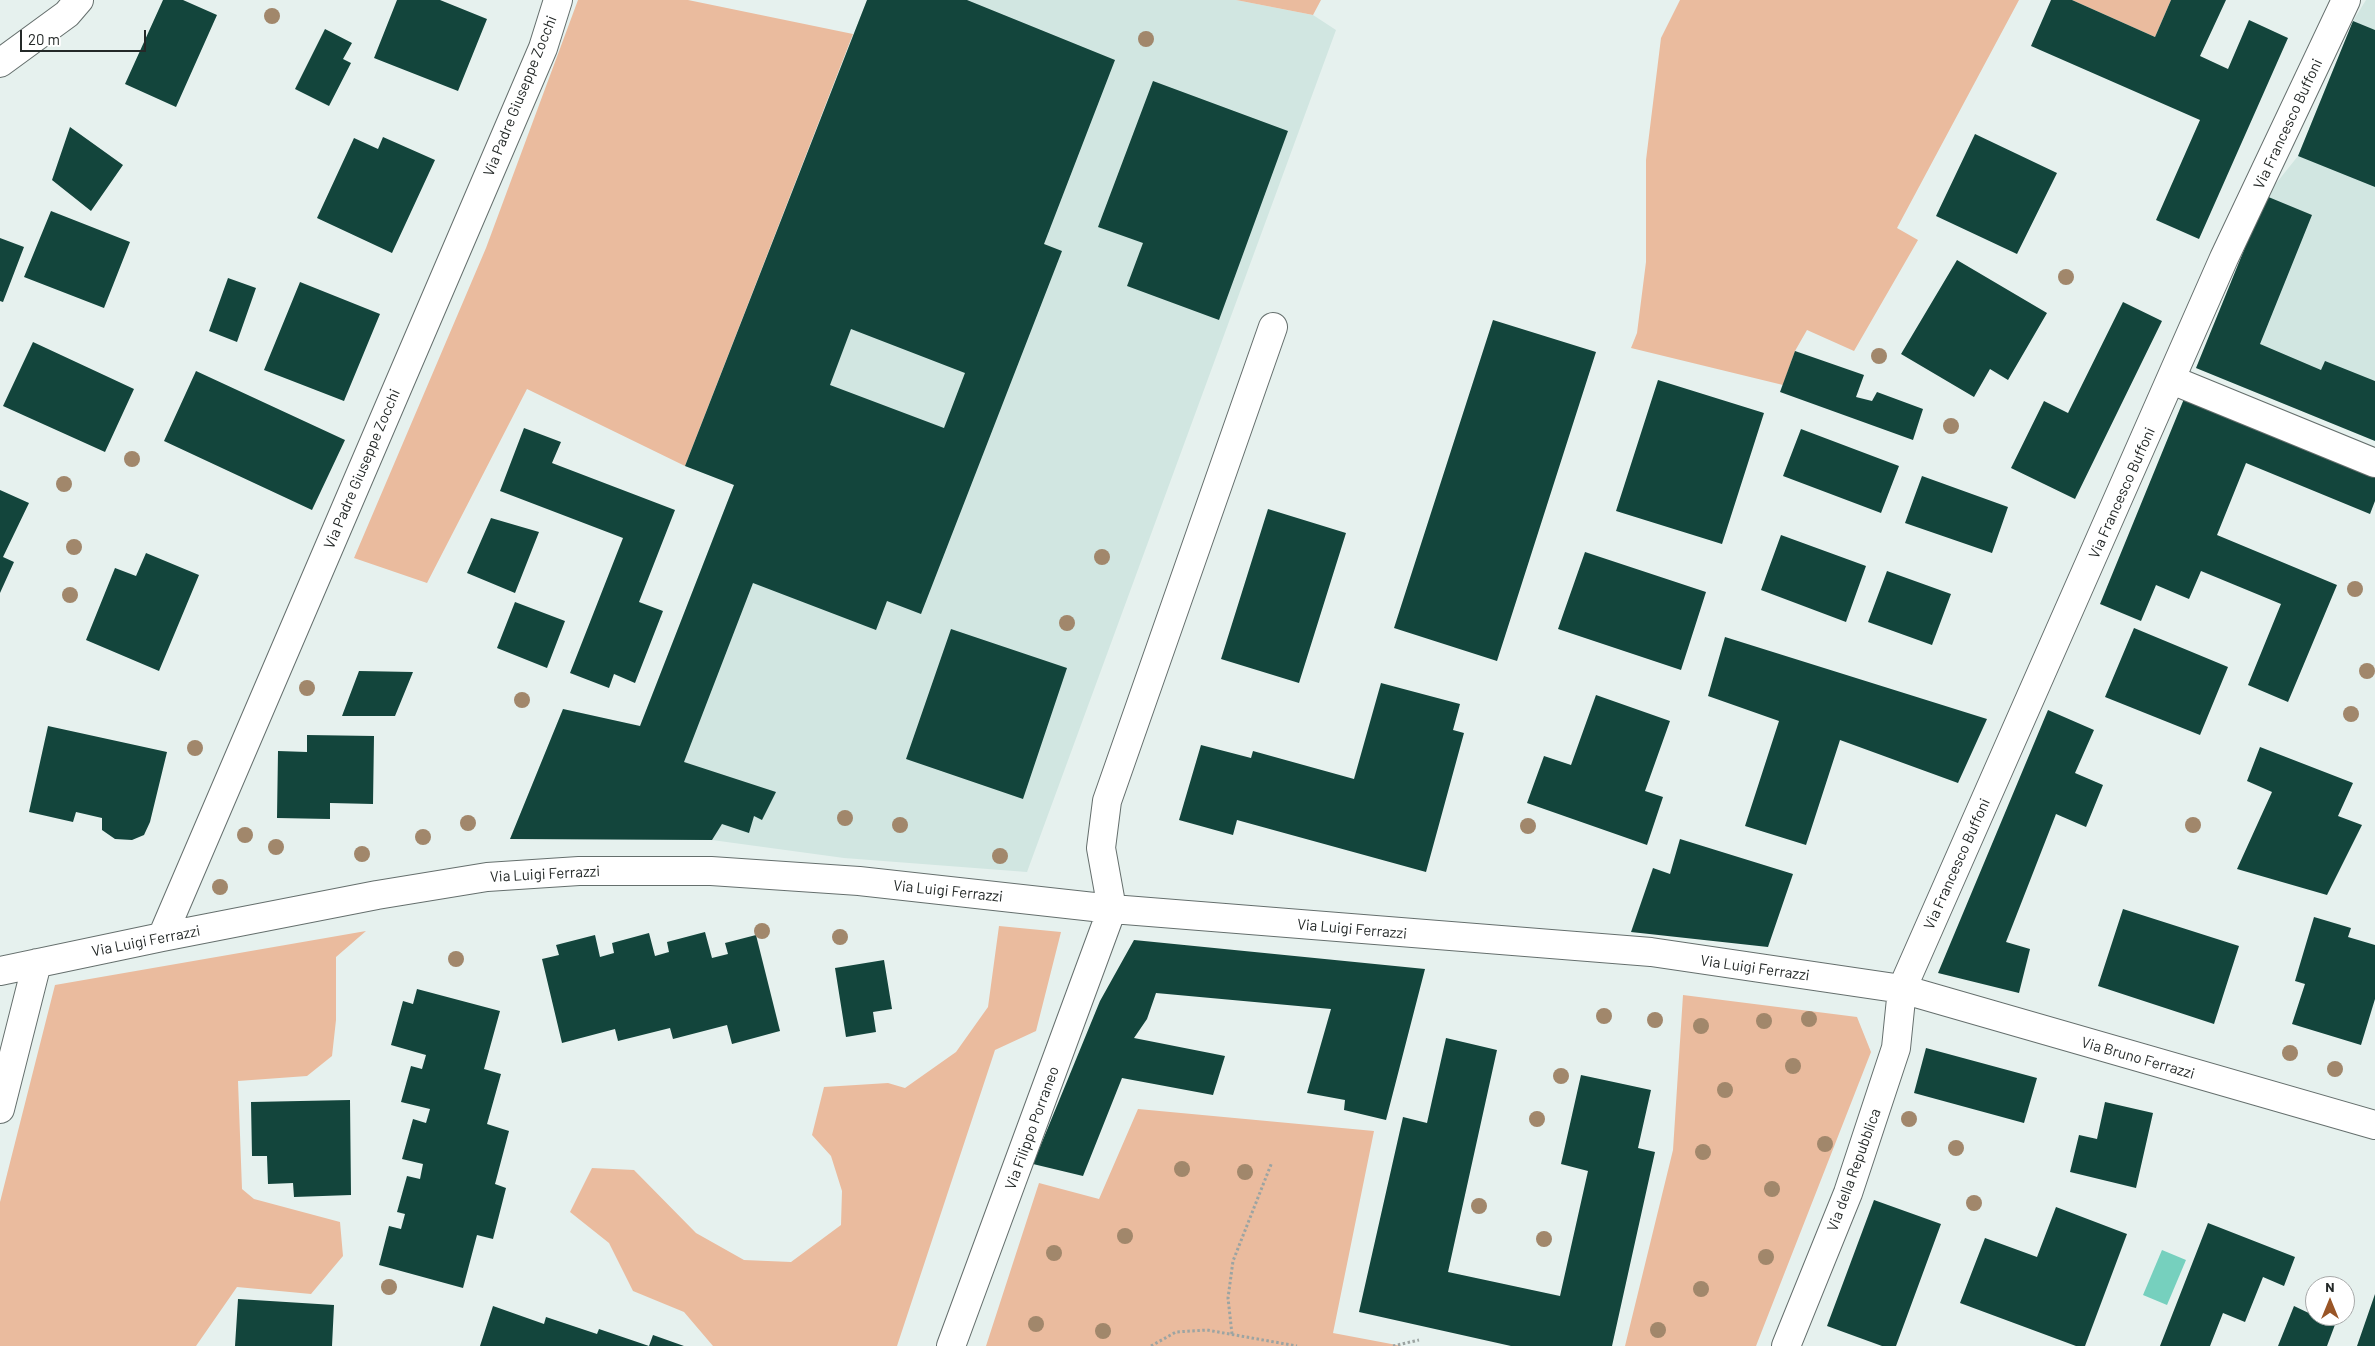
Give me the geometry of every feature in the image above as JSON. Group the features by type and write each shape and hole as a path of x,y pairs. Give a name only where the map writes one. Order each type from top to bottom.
{"street":[{"path":"0,63 67,14 79,0"},
{"name":"Via Padre Giuseppe Zocchi","path":"162,937 539,57 558,0"},
{"name":"Via Francesco Buffoni","path":"1902,989 2172,380 2224,258 2346,0"},
{"path":"1112,909 1101,848 1107,801 1273,327"},
{"path":"2172,380 2375,463"},
{"name":"Via Luigi Ferrazzi","path":"0,971 377,895 487,877 579,871 710,871 849,880 1112,909 1651,952 1902,989"},
{"name":"Via Filippo Porraneo","path":"951,1346 1112,909"},
{"path":"0,1109 37,963"},
{"name":"Via Bruno Ferrazzi","path":"1902,989 2375,1125"},
{"name":"Via della Repubblica","path":"1786,1346 1848,1193 1896,1048 1902,989"}],"path":[{"path":"1232,1334 1228,1298 1233,1261 1272,1162"},
{"path":"1151,1346 1176,1332 1207,1330 1297,1346"},
{"path":"1393,1346 1419,1340"}],"shaded area":[{"path":"578,0 688,0 853,34 685,466 527,389 427,583 354,558 486,248"},
{"path":"867,0 1236,0 1313,15 1336,30 1027,872 844,858 712,840 510,839 563,709 640,726 734,485 685,466"},
{"path":"1236,0 1321,0 1313,15"},
{"path":"1680,0 2019,0 1897,228 1918,240 1854,351 1807,330 1795,351 1783,385 1631,348 1637,333 1646,262 1646,160 1661,38"},
{"path":"2072,0 2171,0 2155,37"},
{"path":"2366,0 2375,0 2375,441 2196,368 2266,196 2298,156 2353,21"},
{"path":"999,926 1061,932 1036,1031 995,1050 897,1346 713,1346 684,1312 633,1291 609,1243 570,1212 592,1168 634,1170 696,1233 744,1260 791,1262 841,1225 842,1191 831,1156 812,1135 824,1087 888,1083 905,1088 956,1052 988,1007"},
{"path":"366,931 336,957 336,1020 332,1056 307,1076 238,1081 242,1189 254,1199 340,1222 343,1256 311,1294 237,1287 196,1346 0,1346 0,1202 55,985"},
{"path":"1683,995 1857,1017 1871,1052 1756,1346 1625,1346 1673,1150"},
{"path":"1138,1109 1374,1131 1333,1333 1402,1346 986,1346 1039,1183 1099,1199"},
{"path":"2162,1250 2186,1260 2167,1305 2143,1295"}],"building":[{"path":"163,0 183,0 217,15 176,107 125,84"},
{"path":"397,0 440,0 487,19 458,91 374,58"},
{"path":"867,0 967,0 1115,60 1044,244 1062,251 921,614 887,601 876,630 753,583 684,762 776,792 762,820 754,816 749,833 722,824 712,840 510,839 563,709 640,726 734,485 685,466","holes":["851,329 965,373 944,428 830,385"]},
{"path":"2051,0 2072,0 2155,37 2171,0 2226,0 2200,56 2228,69 2249,20 2288,38 2199,239 2156,220 2200,120 2031,46"},
{"path":"2353,21 2375,30 2375,187 2298,156"},
{"path":"325,29 352,43 343,59 351,63 329,106 295,89"},
{"path":"1153,81 1288,131 1219,320 1127,286 1143,243 1098,227"},
{"path":"70,127 123,165 91,211 52,180"},
{"path":"1975,134 2057,173 2017,254 1936,216"},
{"path":"383,137 435,160 392,253 317,218 354,138 378,149"},
{"path":"2266,196 2312,215 2260,344 2321,370 2325,361 2375,381 2375,441 2196,368"},
{"path":"51,211 130,242 104,308 24,277"},
{"path":"0,238 24,247 3,302 0,301"},
{"path":"1957,260 2047,313 2008,380 1990,369 1974,397 1901,354"},
{"path":"228,278 256,288 237,342 209,331"},
{"path":"300,282 380,314 344,401 264,370"},
{"path":"2123,302 2162,321 2075,499 2011,468 2044,401 2068,413"},
{"path":"1493,320 1596,352 1497,661 1394,628"},
{"path":"33,342 134,389 105,452 3,406"},
{"path":"1795,351 1864,375 1856,397 1872,401 1877,392 1923,409 1913,440 1780,392"},
{"path":"196,371 345,440 312,510 164,441"},
{"path":"1658,380 1764,413 1722,544 1616,511"},
{"path":"2186,394 2375,472 2375,501 2370,514 2246,463 2217,535 2337,585 2288,702 2248,685 2281,604 2201,571 2189,599 2156,585 2141,621 2100,604"},
{"path":"524,428 561,442 552,463 675,510 639,602 663,611 635,683 614,674 609,688 570,673 623,538 500,491"},
{"path":"1801,429 1899,466 1881,513 1783,476"},
{"path":"1922,476 2008,507 1992,553 1905,523"},
{"path":"0,490 29,503 3,557 14,562 0,593"},
{"path":"1268,509 1346,533 1299,683 1221,659"},
{"path":"491,518 539,532 515,593 467,573"},
{"path":"1781,535 1866,566 1846,622 1761,590"},
{"path":"1585,552 1706,592 1681,670 1558,629"},
{"path":"146,553 199,575 159,671 86,640 115,568 136,576"},
{"path":"1887,571 1951,594 1932,645 1868,622"},
{"path":"515,602 565,621 547,668 497,648"},
{"path":"2134,628 2228,667 2200,735 2105,697"},
{"path":"951,629 1067,668 1023,799 906,759"},
{"path":"1725,637 1987,719 1958,783 1840,740 1806,845 1745,826 1779,721 1708,696"},
{"path":"359,671 413,672 395,716 342,716"},
{"path":"1381,683 1460,704 1453,730 1464,733 1426,872 1237,820 1233,835 1179,820 1201,745 1251,758 1253,751 1354,779"},
{"path":"1596,695 1670,721 1645,791 1663,797 1647,845 1527,803 1544,756 1571,765"},
{"path":"2048,710 2094,730 2075,773 2103,785 2086,827 2056,814 2006,942 2030,949 2019,993 1938,973"},
{"path":"48,726 167,752 150,822 144,835 132,840 115,839 102,830 102,818 76,812 73,822 29,812"},
{"path":"307,735 374,736 373,804 330,803 330,819 277,818 278,751 307,752"},
{"path":"2260,747 2353,783 2338,816 2362,825 2327,895 2237,869 2272,792 2247,781"},
{"path":"1680,839 1793,874 1768,947 1631,932 1653,868 1670,874"},
{"path":"2123,909 2239,946 2214,1024 2098,986"},
{"path":"2314,917 2351,928 2348,937 2375,945 2375,999 2361,1045 2292,1024 2305,984 2295,981"},
{"path":"705,932 712,958 728,954 725,943 756,935 780,1031 732,1044 727,1025 673,1039 670,1028 618,1041 615,1029 562,1043 542,959 559,955 556,945 595,935 600,957 614,953 612,943 649,933 655,956 669,952 667,942"},
{"path":"1134,940 1425,969 1386,1120 1344,1110 1345,1100 1307,1093 1331,1009 1156,993 1147,1019 1134,1038 1225,1056 1213,1095 1122,1078 1083,1176 1033,1164 1100,1001"},
{"path":"884,960 892,1009 873,1012 876,1032 846,1037 835,968"},
{"path":"417,989 500,1011 484,1069 501,1074 487,1124 509,1131 495,1184 506,1188 493,1239 477,1235 463,1288 379,1265 389,1226 401,1229 405,1214 397,1212 407,1176 420,1179 423,1164 402,1159 413,1119 426,1123 430,1109 401,1102 411,1066 422,1069 426,1055 391,1045 403,1001 413,1004"},
{"path":"1446,1038 1497,1050 1448,1272 1560,1296 1588,1171 1561,1164 1581,1075 1651,1090 1638,1148 1655,1152 1612,1346 1511,1346 1359,1312 1403,1117 1427,1123"},
{"path":"1926,1048 2037,1078 2024,1123 1914,1093"},
{"path":"350,1100 351,1195 294,1197 293,1183 268,1184 267,1156 252,1156 251,1102"},
{"path":"2105,1102 2153,1113 2136,1188 2070,1172 2079,1135 2097,1139"},
{"path":"1874,1200 1941,1224 1896,1346 1882,1346 1827,1326"},
{"path":"2056,1207 2127,1234 2085,1346 2076,1346 1960,1303 1985,1238 2037,1257"},
{"path":"2208,1223 2295,1257 2284,1286 2263,1277 2245,1322 2223,1313 2210,1346 2160,1346"},
{"path":"2375,1294 2375,1346 2357,1346"},
{"path":"238,1299 334,1305 332,1346 235,1346"},
{"path":"493,1306 544,1324 546,1317 597,1334 599,1329 649,1346 480,1346"},
{"path":"2294,1306 2305,1311 2305,1326 2334,1326 2327,1346 2278,1346"},
{"path":"653,1335 684,1346 649,1346"}]}
